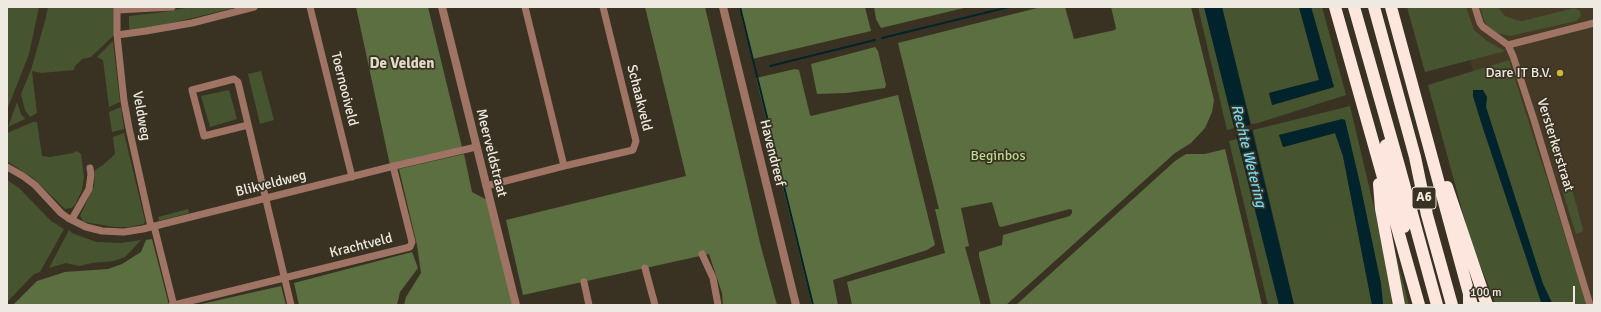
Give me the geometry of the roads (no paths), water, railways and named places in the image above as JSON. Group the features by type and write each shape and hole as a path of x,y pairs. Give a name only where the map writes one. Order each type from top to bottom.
{"highway":[{"name":"A6","path":"1335,7 1420,305"},
{"name":"A6","path":"1354,7 1437,305"},
{"name":"A6","path":"1374,7 1414,157 1427,215 1452,305"},
{"name":"A6","path":"1391,7 1428,138 1472,305"},
{"name":"A6","path":"1377,93 1390,167 1420,305"},
{"name":"A6","path":"1428,138 1452,198 1487,305"},
{"name":"A6","path":"1376,155 1381,209 1399,305"}],"street":[{"path":"117,8 172,7"},
{"path":"117,35 192,23 254,7"},
{"name":"Toernooiveld","path":"310,7 352,177"},
{"name":"Meerveldstraat","path":"442,7 516,305"},
{"path":"525,7 564,166"},
{"name":"Schaakveld","path":"486,186 633,150 636,146 603,7"},
{"name":"Havendreef","path":"723,7 796,305"},
{"path":"1475,7 1480,23 1483,27 1508,45 1594,23"},
{"name":"Veldweg","path":"117,8 117,35 129,128 152,227"},
{"name":"Versterkerstraat","path":"1508,45 1534,120 1590,305"},
{"path":"248,125 204,136 192,90 234,79 238,82 291,305"},
{"name":"Blikveldweg","path":"7,167 35,185 61,213 86,227 102,231 124,232 152,227 393,166 476,147"},
{"name":"Krachtveld","path":"152,227 173,305 410,247 412,242 393,166"},
{"path":"72,219 89,189 91,174 90,168"},
{"path":"702,254 713,278 718,305"},
{"path":"645,268 655,305"},
{"path":"584,282 589,305"}],"water":[{"name":"Rechte Wetering","path":"1204,7 1222,7 1294,305 1279,305"},
{"path":"1299,7 1311,7 1334,87 1272,105 1269,93 1319,80"},
{"path":"1473,90 1483,90 1487,97 1486,107 1543,284 1553,305 1542,305 1483,128 1473,96"},
{"path":"1342,119 1345,120 1360,184 1381,284 1383,305 1372,305 1343,156 1335,133 1283,147 1279,135"}],"waterway":[{"path":"740,7 813,305"},
{"path":"882,38 1009,7"},
{"path":"770,66 875,40"}],"place":[{"name":"Dare IT B.V.","path":"1560,73"}],"district":[{"name":"De Velden","path":"402,64"}],"park label":[{"name":"Beginbos","path":"998,156"}]}
